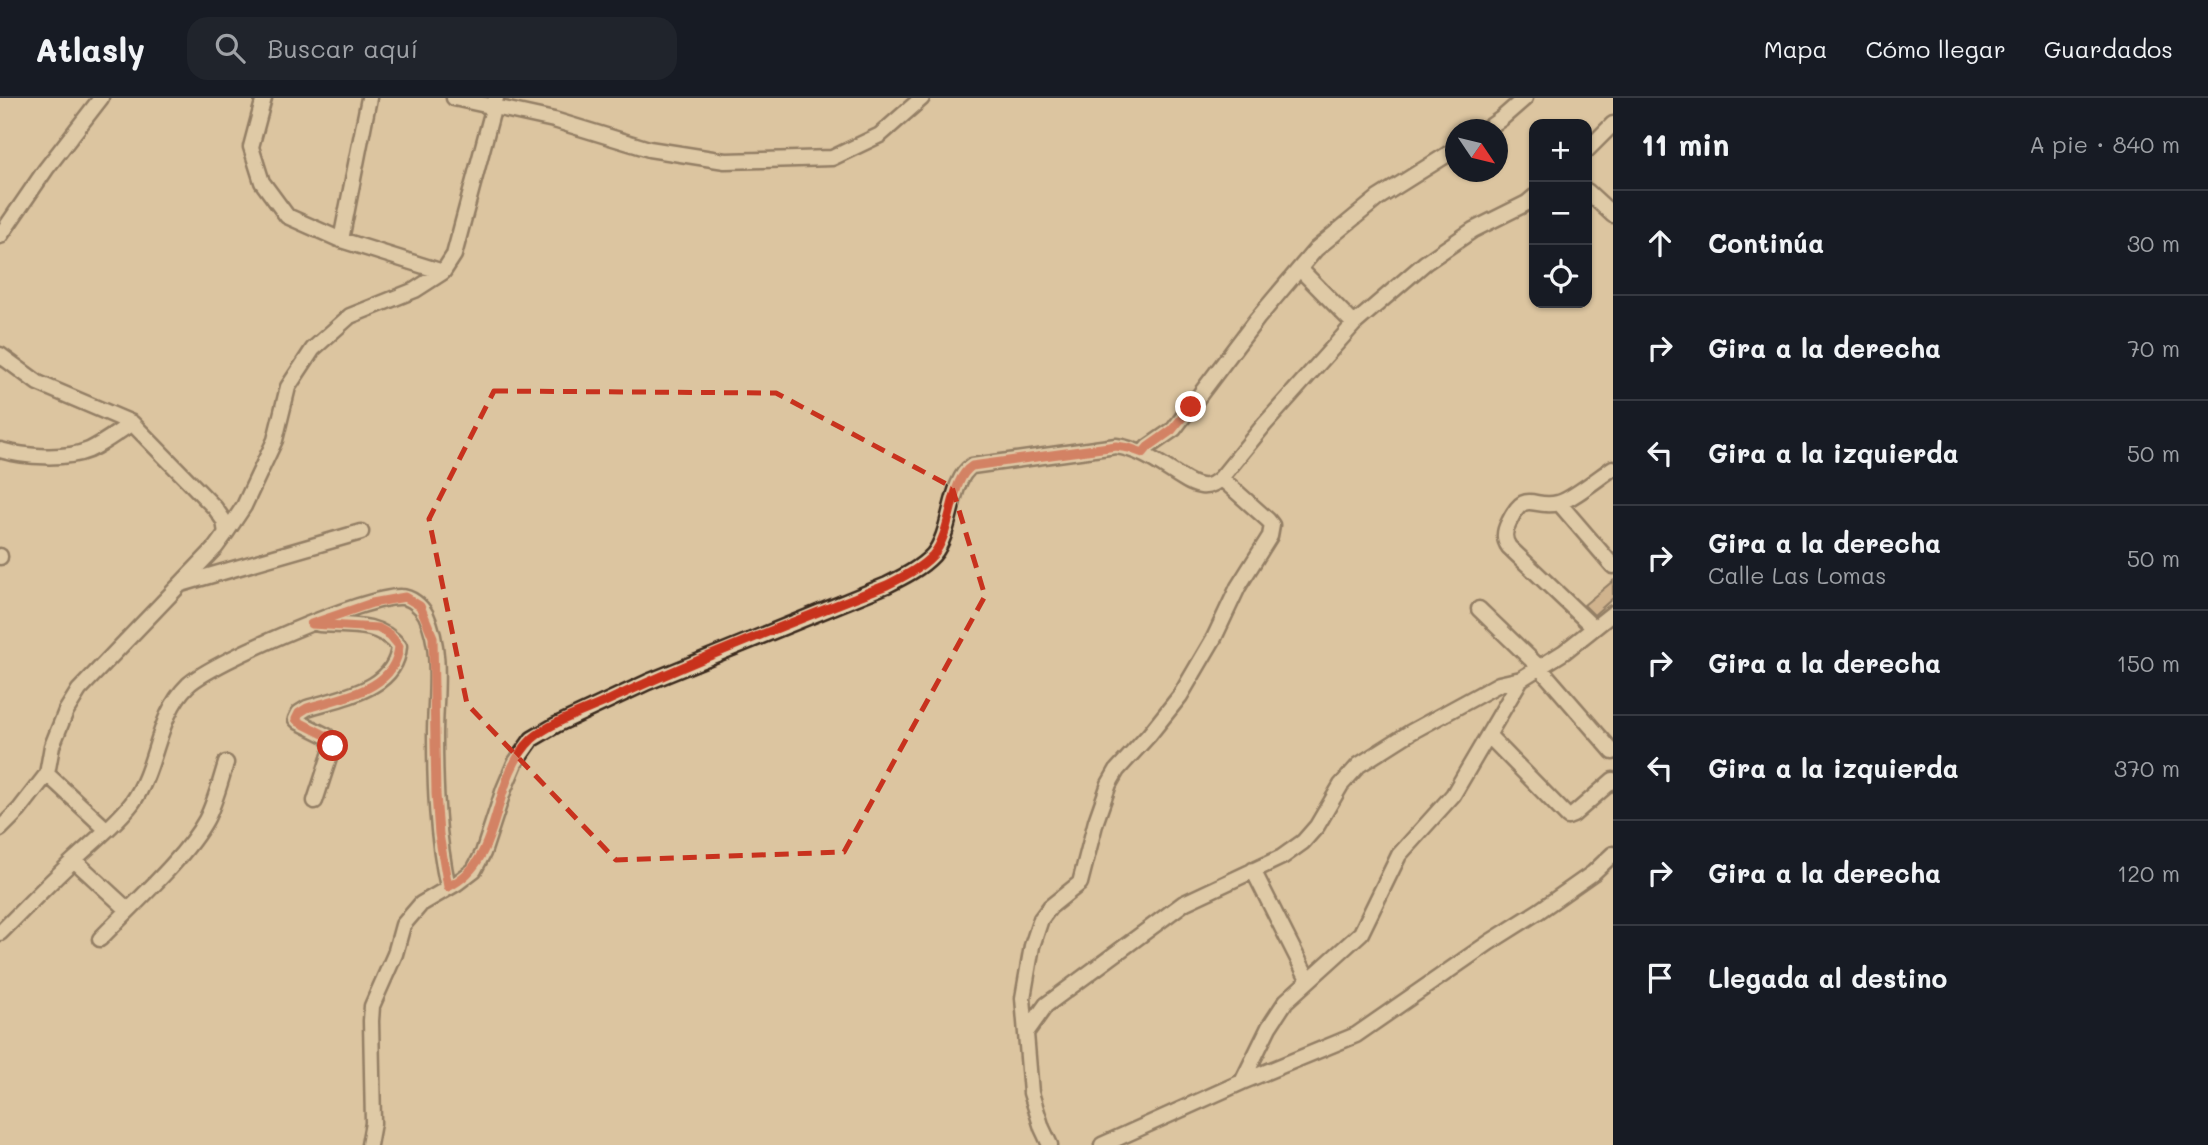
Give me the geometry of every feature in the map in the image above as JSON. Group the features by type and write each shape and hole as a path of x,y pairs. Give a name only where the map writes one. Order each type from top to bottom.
{"street":[{"path":"0,236 46,169 101,98"},
{"path":"264,98 251,147 262,182 287,216 341,240 443,272"},
{"path":"341,240 369,98"},
{"path":"454,98 495,102 649,149 725,161 832,158 880,135 922,98"},
{"path":"1502,119 1525,98"},
{"path":"0,829 19,810 47,774 52,746 66,711 79,690 215,548 244,506 275,440 288,387 313,349 350,316 415,290 443,272 454,254 495,102"},
{"path":"1592,145 1613,124"},
{"path":"1143,453 1174,429 1257,319 1316,249 1378,198 1445,155"},
{"path":"1592,196 1613,215"},
{"path":"369,1145 373,1115 372,1006 395,954 403,925 421,904 474,870 483,853 515,763 532,739 648,682 887,585 908,574 939,546 961,480 972,466 1116,446 1143,453 1192,484 1213,484 1354,324 1434,256 1473,230 1529,200"},
{"path":"1300,269 1354,324"},
{"path":"0,355 38,383 132,423 215,508 224,521 226,533"},
{"path":"0,450 45,455 77,453 89,449 132,423"},
{"path":"1594,628 1505,541 1505,529 1516,507 1526,502 1559,503 1613,468"},
{"path":"1050,1145 1031,1093 1023,998 1032,946 1041,919 1050,907 1080,883 1096,821 1117,770 1180,696 1214,638 1238,587 1270,537 1272,525 1268,520 1221,478"},
{"path":"1559,503 1613,566"},
{"path":"179,585 361,532"},
{"path":"0,933 133,802 156,754 177,696 191,682 211,669 271,640 395,597 405,597 420,606 433,637 436,794 439,834 448,887"},
{"path":"1479,609 1540,668 1613,752"},
{"path":"1026,1033 1046,1005 1184,904 1282,857 1303,842 1317,826 1340,785 1359,765 1499,684 1521,679 1540,668 1613,614"},
{"path":"311,624 378,628 390,635 399,646 398,660 388,675 373,686 299,713 296,719 299,722 327,736 333,746 315,801"},
{"path":"1241,1082 1269,1027 1286,1001 1361,933 1399,855 1452,795 1521,679"},
{"path":"1489,736 1567,817 1573,815 1613,780"},
{"path":"100,939 186,849 204,823 226,763"},
{"path":"47,774 107,830"},
{"path":"1102,1145 1241,1082 1356,1035 1539,911 1592,873 1613,854"},
{"path":"74,860 128,910"},
{"path":"1253,870 1308,979"}],"highlighted area":[{"path":"494,391 776,393 952,487 985,596 844,852 616,860 467,704 429,519"}],"building":[{"path":"1613,581 1613,598 1594,615 1584,605"}],"route":[{"path":"333,746 327,736 299,722 296,719 299,713 373,686 388,675 398,660 399,646 390,635 378,628 311,624 372,603 405,597 420,606 433,637 436,669 436,794 439,834 448,887 474,870 483,853 515,763 532,739 648,682 887,585 908,574 939,546 961,480 972,466 1116,446 1143,453 1172,430 1191,407"}]}
